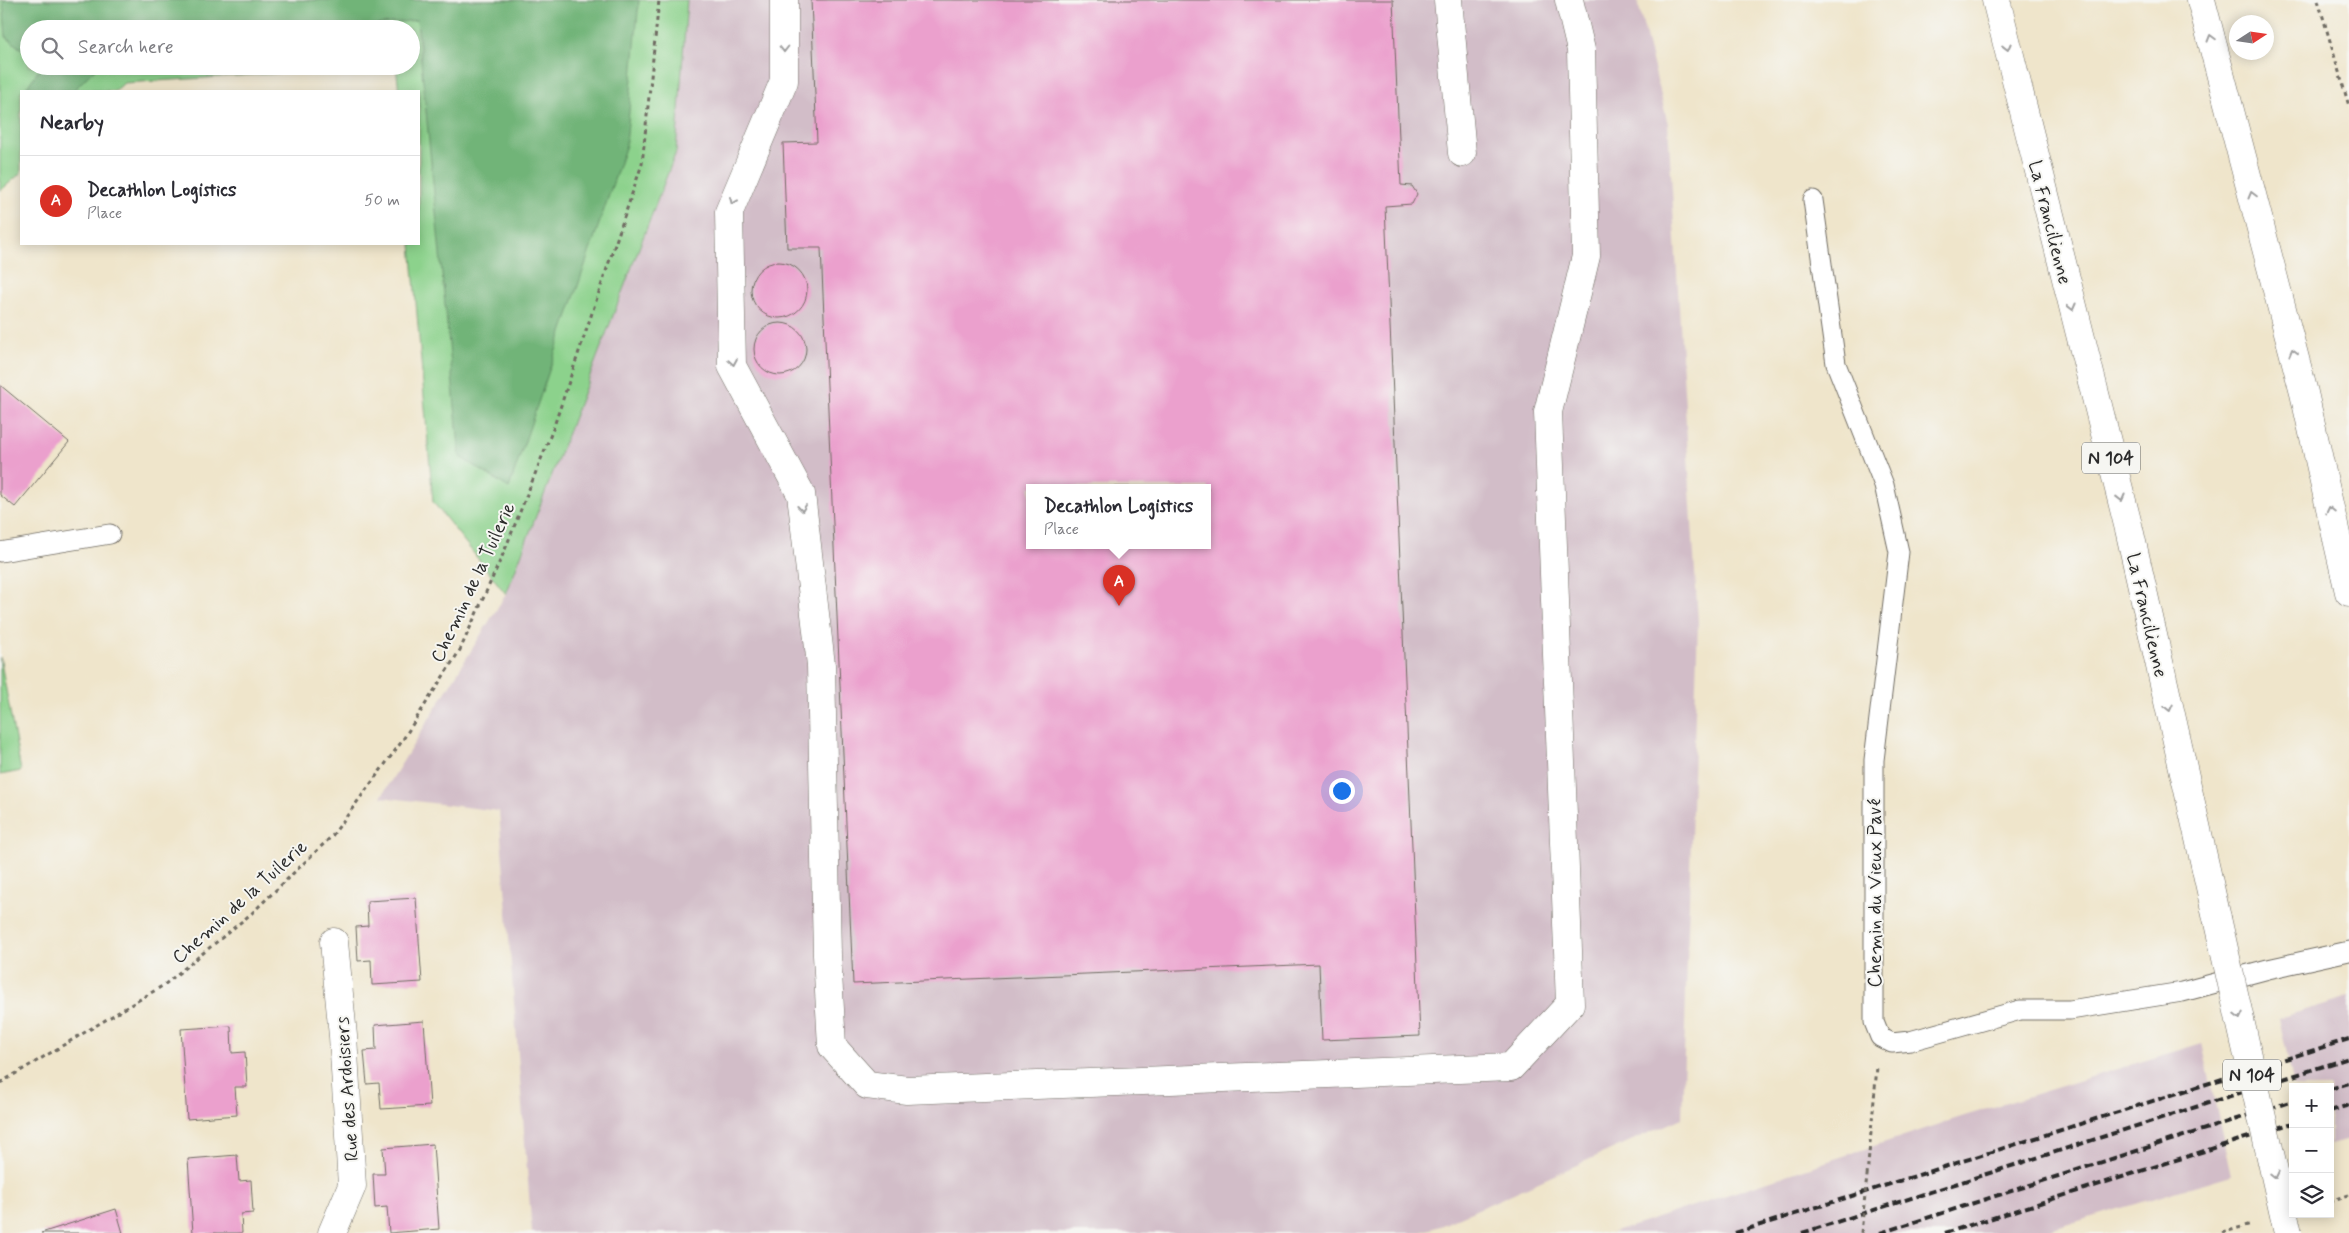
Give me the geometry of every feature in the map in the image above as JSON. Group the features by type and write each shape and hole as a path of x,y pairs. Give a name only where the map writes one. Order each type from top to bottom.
{"main road":[{"path":"784,0 784,81 728,212 732,366 801,494 821,665 827,955 832,1046 866,1085 907,1090 1511,1067 1570,1004 1548,412 1586,256 1581,50 1569,0"},
{"path":"1448,0 1462,153"},
{"name":"La Francilienne","path":"1996,0 2129,529 2288,1233"},
{"path":"2201,0 2304,393 2349,592"},
{"name":"Rue des Ardoisiers","path":"332,1233 352,1186 343,1036 334,942"}],"lane":[{"name":"Chemin du Vieux Pavé","path":"1813,200 1836,364 1884,485 1899,552 1874,760 1874,1022 1880,1036"},
{"path":"0,552 110,534"},
{"path":"1880,1036 1892,1043 1910,1041 2020,1010 2070,1010 2182,992 2268,969 2349,951"}],"path":[{"name":"Chemin de la Tuilerie","path":"0,1083 164,986 252,913 332,836 400,744 460,650 504,552 553,429 642,164 659,0"},
{"path":"2318,0 2349,106"},
{"path":"1861,1233 1880,1036"},
{"path":"2334,1200 2349,1195"}],"shaded area":[{"path":"687,0 1637,0 1668,124 1698,622 1682,1118 1440,1226 1418,1233 532,1233 499,811 381,797 506,594 676,153"},
{"path":"2349,997 2349,1140 2334,1144 2334,1083 2293,1083 2279,1018"},
{"path":"2202,1043 2231,1175 2039,1233 1612,1233 1958,1118"}],"green space":[{"path":"0,0 687,0 676,152 506,594 433,502 411,245 420,245 420,90 399,90 397,75 420,75 420,20 20,20 20,75 252,75 124,83 116,90 20,90 20,174 0,191"},
{"path":"3,0 639,0 626,145 509,488 460,457 420,50 420,20 20,20 20,48 6,37"},
{"path":"36,75 89,75 74,90 25,90"},
{"path":"0,657 21,771 0,775"}],"building":[{"path":"811,0 1393,0 1401,185 1412,186 1417,194 1412,204 1385,206 1420,1036 1322,1040 1319,964 853,984 821,248 787,248 783,143 817,142"},
{"path":"779,262 794,267 802,275 807,290 802,305 794,313 779,318 764,313 756,305 751,290 756,275 764,267"},
{"path":"775,323 785,323 799,330 806,344 806,354 799,368 785,375 775,375 765,371 758,364 754,354 754,344 758,334 765,327"},
{"path":"0,385 69,442 15,507 0,495"},
{"path":"416,898 422,982 372,985 371,960 358,961 356,927 368,926 367,901"},
{"path":"424,1021 430,1106 381,1109 379,1083 367,1084 364,1051 376,1050 375,1025"},
{"path":"231,1026 232,1053 245,1052 247,1087 235,1087 237,1115 187,1119 181,1029"},
{"path":"433,1144 439,1229 389,1233 387,1207 375,1208 373,1174 385,1174 383,1148"},
{"path":"237,1155 239,1181 251,1180 253,1213 241,1214 242,1233 193,1233 188,1159"},
{"path":"116,1209 123,1233 41,1233"}],"railway":[{"path":"1735,1233 2349,1039"},
{"path":"1802,1233 2349,1058"},
{"path":"2334,1088 2349,1083"},
{"path":"1880,1233 2289,1102"},
{"path":"2334,1110 2349,1105"},
{"path":"1945,1233 2289,1124"}],"place":[{"name":"Decathlon Logistics","path":"1119,606"}]}
